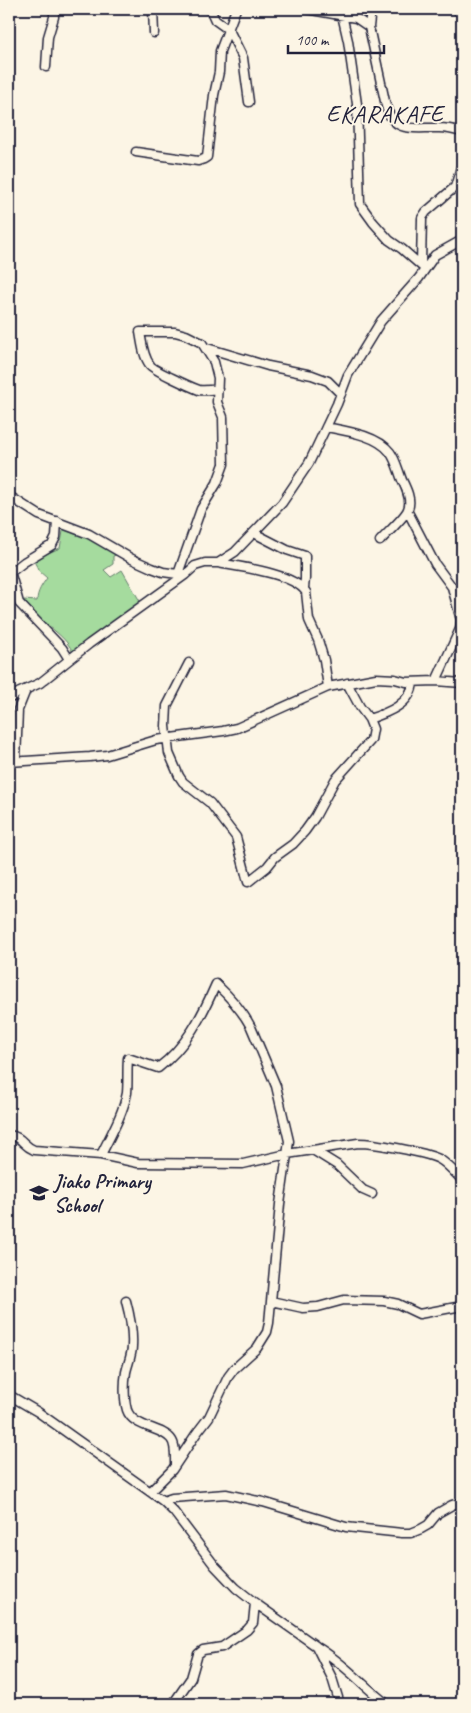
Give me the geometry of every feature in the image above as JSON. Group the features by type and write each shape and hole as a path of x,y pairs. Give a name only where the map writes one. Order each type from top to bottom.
{"street":[{"path":"46,67 48,37 54,17 54,9"},
{"path":"153,9 154,33"},
{"path":"210,9 216,20 228,30 243,58 249,102"},
{"path":"136,152 198,161 207,157 214,95 219,72 220,51 236,9"},
{"path":"306,9 361,20 369,27"},
{"path":"371,9 369,27 390,118 402,127 440,128 462,132"},
{"path":"456,9 462,11"},
{"path":"342,15 348,41 357,104 360,204 389,240 423,267"},
{"path":"423,267 422,218 426,212 455,187 462,164"},
{"path":"218,563 234,552 254,533 282,503 293,488 309,463 348,375 380,321 423,267 435,255 462,240"},
{"path":"182,574 201,509 216,483 224,464 223,417 218,402 218,390 218,378 207,348 202,343 175,332 140,332 142,348 154,370 197,389 205,391 218,390"},
{"path":"207,348 268,366 312,375 328,381 341,394"},
{"path":"326,427 358,433 378,442 389,450 408,496 408,512 435,564 452,587 461,620 460,629 436,681"},
{"path":"9,496 39,515 88,534 132,559 163,572 182,574"},
{"path":"380,541 408,512"},
{"path":"57,521 56,537 52,545 10,570 19,603 62,648 69,659"},
{"path":"254,533 287,550 305,556 304,588 309,620 320,645 328,687"},
{"path":"9,699 45,680 88,644 182,574 200,564 218,563 254,569 286,578 304,588"},
{"path":"189,663 168,706 167,739 169,754 183,782 210,803 236,836 248,882 305,831 335,780 371,740 373,729 369,719 347,683"},
{"path":"26,690 18,710 12,761 90,757 124,751 156,740 237,728 328,687 347,683 376,678 413,682 462,683"},
{"path":"369,719 389,712 406,700 413,682"},
{"path":"101,1155 113,1130 127,1092 128,1058 158,1068 166,1062 185,1042 205,1009 216,984 247,1019 276,1086 288,1136 268,1329 264,1339 257,1348 228,1377 209,1417 176,1465 151,1491"},
{"path":"9,1135 19,1137 30,1149 34,1150 101,1155 138,1163 248,1163 287,1154 358,1143 395,1148 433,1157 444,1163 462,1180"},
{"path":"313,1150 337,1165 362,1190 372,1194"},
{"path":"271,1301 304,1308 318,1307 344,1300 392,1302 418,1314 462,1306"},
{"path":"126,1301 132,1320 132,1346 126,1374 125,1391 127,1409 130,1416 138,1422 170,1437 176,1465"},
{"path":"9,1395 38,1412 163,1500 179,1517 215,1566 236,1588 329,1654 368,1690 387,1704"},
{"path":"163,1500 226,1494 262,1502 346,1527 402,1533 421,1530 438,1513 462,1502"},
{"path":"173,1704 191,1678 198,1654 203,1650 222,1648 247,1630 253,1623 255,1603"},
{"path":"316,1646 332,1678 340,1704"}],"green space":[{"path":"64,526 118,549 116,555 113,556 113,564 104,570 111,577 122,570 141,603 73,653 66,642 30,609 24,600 37,601 39,592 47,578 39,571 34,561 60,548"}],"place":[{"name":"Jiako Primary School","path":"39,1193"}],"district":[{"name":"EKARAKAFE","path":"385,114"}]}
